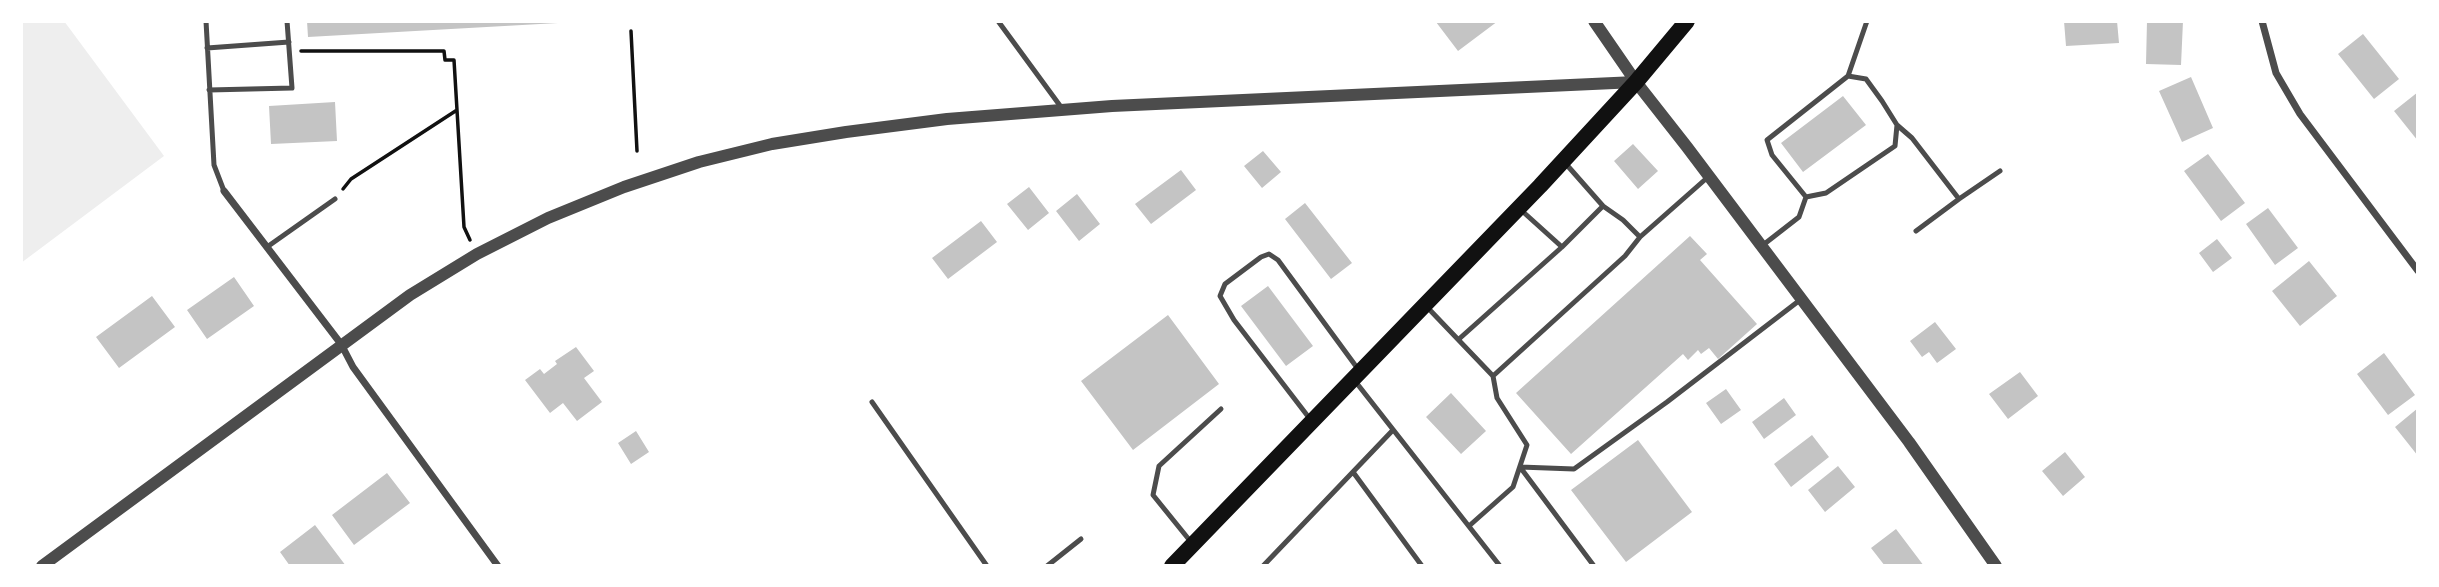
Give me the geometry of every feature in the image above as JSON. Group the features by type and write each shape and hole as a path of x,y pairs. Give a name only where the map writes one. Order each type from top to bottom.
{"main road":[{"path":"1172,566 1519,208 1636,82 1687,21"}],"street":[{"path":"1594,21 1636,82 1909,442 1996,566"},
{"path":"2262,21 2276,72 2294,104 2418,271"},
{"path":"42,566 410,295 477,254 548,218 624,187 699,162 748,150 859,130 947,119 1063,110 1636,82"},
{"path":"224,191 341,344 353,368 498,566"}],"lane":[{"path":"206,21 214,166 224,191"},
{"path":"209,90 292,88 287,21"},
{"path":"998,21 1063,110"},
{"path":"1805,197 1772,155 1768,140 1848,76 1867,21"},
{"path":"207,48 289,42"},
{"path":"1848,76 1866,79 1897,125 1912,138 1959,199"},
{"path":"1805,197 1826,193 1895,146 1897,125"},
{"path":"1563,161 1603,205 1640,237"},
{"path":"1916,231 2000,171"},
{"path":"1493,376 1625,256 1640,237 1709,176"},
{"path":"1762,246 1799,217 1805,197"},
{"path":"267,247 335,199"},
{"path":"1459,339 1562,247 1603,205"},
{"path":"1519,208 1562,247"},
{"path":"1312,422 1234,320 1220,296 1225,284 1269,254 1278,260 1393,430 1500,566"},
{"path":"1520,467 1574,469 1667,402 1801,299"},
{"path":"1425,305 1493,376 1497,398 1527,445 1513,487 1469,526"},
{"path":"872,402 986,566"},
{"path":"1193,545 1153,495 1159,466 1221,409"},
{"path":"1263,566 1393,430"},
{"path":"1520,467 1594,566"},
{"path":"1353,472 1422,566"},
{"path":"1047,566 1081,539"}],"path":[{"path":"631,31 637,151"},
{"path":"289,51 444,51 445,60 454,60 464,227 477,254"},
{"path":"335,199 351,179 457,110"}],"shaded area":[{"path":"21,21 64,21 164,156 21,263"}],"building":[{"path":"307,21 558,21 558,23 308,37"},
{"path":"1498,21 1458,51 1436,22"},
{"path":"2064,21 2117,21 2119,43 2066,46"},
{"path":"2147,21 2183,21 2181,65 2146,64"},
{"path":"2363,34 2399,79 2374,99 2338,54"},
{"path":"2191,77 2213,128 2182,142 2159,91"},
{"path":"2418,92 2418,141 2394,111"},
{"path":"1843,96 1866,125 1803,172 1781,143"},
{"path":"335,102 337,141 271,144 269,106"},
{"path":"1633,144 1658,171 1638,189 1614,161"},
{"path":"1263,151 1281,172 1262,188 1244,166"},
{"path":"2208,154 2245,203 2221,221 2184,171"},
{"path":"1181,170 1196,190 1151,224 1135,204"},
{"path":"1029,187 1049,213 1028,230 1007,204"},
{"path":"1077,194 1100,224 1079,241 1056,211"},
{"path":"1305,203 1352,263 1331,279 1285,219"},
{"path":"2268,208 2298,248 2275,265 2246,224"},
{"path":"981,221 997,242 948,279 932,258"},
{"path":"1690,236 1707,254 1700,260 1757,324 1718,359 1709,348 1701,354 1698,350 1688,360 1683,354 1571,454 1516,393"},
{"path":"2217,239 2232,258 2213,272 2199,253"},
{"path":"2309,261 2337,296 2300,326 2272,291"},
{"path":"234,277 254,306 207,339 187,310"},
{"path":"1268,286 1313,346 1286,366 1241,306"},
{"path":"152,296 175,327 119,368 96,337"},
{"path":"1168,315 1219,384 1133,450 1081,381"},
{"path":"1935,322 1956,349 1937,363 1929,352 1922,357 1910,341"},
{"path":"576,347 594,371 584,378 602,402 577,421 563,403 550,413 525,380 540,369 544,374 557,364 555,361"},
{"path":"2384,353 2415,395 2388,415 2357,374"},
{"path":"2020,372 2038,396 2008,419 1989,394"},
{"path":"1726,389 1741,410 1721,424 1706,403"},
{"path":"1451,393 1486,431 1461,454 1426,417"},
{"path":"1784,398 1796,415 1764,439 1752,422"},
{"path":"2418,408 2418,456 2395,427"},
{"path":"636,431 649,452 631,464 618,443"},
{"path":"1812,435 1829,457 1791,487 1774,464"},
{"path":"1638,440 1692,512 1626,562 1571,490"},
{"path":"2065,452 2085,477 2063,496 2042,471"},
{"path":"1838,466 1855,487 1825,512 1808,490"},
{"path":"387,473 410,503 354,545 332,515"},
{"path":"315,525 346,566 290,566 280,552"},
{"path":"1896,529 1924,566 1885,566 1871,548"}]}
